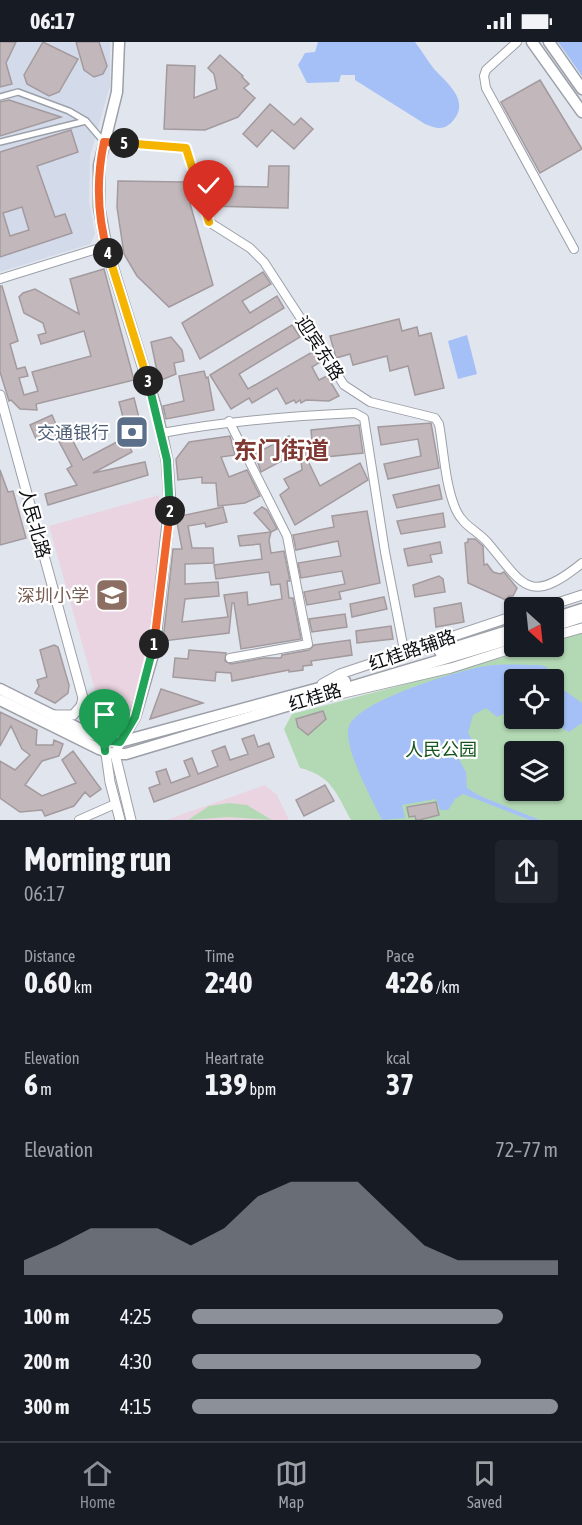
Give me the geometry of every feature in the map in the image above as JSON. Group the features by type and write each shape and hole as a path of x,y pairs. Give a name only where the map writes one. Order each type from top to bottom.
{"main road":[{"path":"108,748 120,742 135,717 153,651 170,503 167,460 162,433 106,246 97,185 104,142 117,92 119,42"},
{"path":"532,42 582,112"},
{"path":"549,42 582,89"},
{"path":"564,615 582,609"},
{"path":"564,623 582,617"},
{"name":"红桂路","path":"108,748 148,749 504,632"},
{"name":"红桂路","path":"389,671 504,641"},
{"path":"0,689 54,715 108,748"},
{"name":"红桂路","path":"120,742 314,694"},
{"path":"0,700 108,748"}],"street":[{"path":"518,42 486,70 484,76 486,88 574,249"},
{"path":"0,97 18,92 69,111 86,121 104,142"},
{"path":"0,142 86,121"},
{"name":"迎宾东路","path":"104,142 186,148 209,222 250,248 264,262 344,386 370,402 435,418 439,424 453,503 461,519 486,541 517,580 532,586 542,586 566,575 582,563"},
{"path":"0,279 106,246"},
{"name":"人民北路","path":"0,395 83,698 91,723 108,748 131,820"},
{"path":"162,433 229,421 355,413 364,418 403,645"},
{"path":"229,421 287,536 308,644 230,658"},
{"path":"564,601 582,595"},
{"name":"红桂路辅路","path":"389,671 504,620"},
{"path":"564,633 582,628"},
{"name":"红桂路辅路","path":"314,694 340,674 389,671 504,649"},
{"path":"54,715 73,715 81,706 83,698"},
{"name":"人民北路","path":"108,748 115,804 120,820"},
{"path":"79,820 115,804"}],"shaded area":[{"path":"0,42 110,42 110,86 90,156 89,201 95,234 90,244 0,272"},
{"name":"深圳小学","path":"159,495 160,537 157,578 142,680 128,719 103,718 49,526"},
{"path":"265,785 277,795 289,820 166,820"}],"green space":[{"name":"人民公园","path":"582,633 582,820 351,820 332,787 311,771 300,768 284,729 292,714 504,657 564,657 564,639"},
{"path":"229,803 247,805 272,820 229,817 188,820 209,806"}],"water":[{"path":"318,42 415,42 456,94 459,101 457,115 445,127 438,128 425,124 355,80 355,75 341,75 339,82 307,83 298,65 305,53 315,52"},
{"path":"558,42 582,42 582,76"},
{"path":"467,335 477,374 458,379 448,341"},
{"path":"540,665 548,669 504,669 504,714 497,717 486,708 473,715 468,733 476,746 462,751 459,759 466,772 467,788 480,796 540,820 530,820 463,794 455,799 448,810 440,810 436,799 402,805 405,818 382,820 354,760 350,746 349,726 356,716 388,698 430,681 480,667"},
{"path":"564,690 582,703 582,723 569,732 563,729"}],"building":[{"path":"0,42 16,42 6,63 12,84 0,87"},
{"path":"43,42 78,59 59,92 49,96 27,84 24,75"},
{"path":"76,42 99,42 107,66 103,74 94,77 84,70"},
{"path":"220,55 243,76 249,84 244,88 255,98 238,117 205,130 164,129 167,65 195,66 194,98 217,89 214,74 208,68"},
{"path":"540,80 582,149 540,173 501,102"},
{"path":"9,100 61,117 0,136 0,102"},
{"path":"270,104 294,125 301,118 313,129 294,149 272,130 257,147 243,134"},
{"path":"71,130 78,152 37,166 55,217 65,214 72,233 0,257 0,152","holes":["22,207 29,230 10,236 3,213"]},
{"path":"269,166 289,166 288,208 210,206 211,186 268,187"},
{"path":"118,181 184,182 213,285 169,307 137,276 124,254 117,207"},
{"path":"104,269 134,380 36,404 37,410 20,409 11,400 9,401 0,372 0,286 2,286 18,341 10,344 17,369 25,367 28,376 19,378 24,395 38,391 32,372 91,356 84,331 41,344 38,335 46,333 43,323 24,313 19,297 35,289 79,314 70,279"},
{"path":"263,272 271,284 242,301 250,313 277,296 284,308 200,359 182,323"},
{"path":"399,319 402,331 417,327 419,336 431,333 444,388 415,395 408,366 390,371 387,356 353,365 350,354 336,358 330,336"},
{"path":"292,325 300,337 239,374 248,389 314,351 320,362 312,367 319,380 327,376 339,396 329,401 306,400 301,403 300,400 296,403 294,400 286,404 277,388 252,403 249,398 231,409 210,375"},
{"path":"171,337 182,350 184,361 174,363 176,374 159,381 151,342"},
{"path":"204,371 206,378 208,377 214,410 166,419 163,406 184,401 179,376"},
{"path":"134,398 144,438 128,443 132,452 93,473 145,462 148,475 48,505 45,494 77,485 67,469 72,466 55,434 66,428 83,460 128,436 119,402"},
{"path":"52,415 59,431 37,441 30,425"},
{"path":"431,423 439,468 388,479 384,464 421,456 418,439 381,445 378,427"},
{"path":"359,425 363,453 307,459 320,486 360,463 368,480 295,525 280,495 289,488 284,479 302,470 300,451 261,472 255,454 289,436 293,443 312,441 311,430"},
{"path":"230,436 235,455 221,457 229,477 247,470 260,496 245,503 218,506 216,483 202,483 202,477 178,480 176,459 189,442"},
{"path":"0,470 8,492 13,491 26,538 0,545"},
{"path":"439,485 442,499 397,508 393,495"},
{"path":"223,507 227,522 206,527 205,523 188,526 192,548 213,548 214,563 185,564 185,584 218,582 219,596 185,599 182,622 228,617 224,595 247,592 248,605 282,599 280,584 271,585 269,572 216,579 214,565 262,559 260,544 240,546 238,536 271,532 269,540 271,553 284,551 290,581 287,581 289,598 293,598 301,639 241,649 234,603 232,603 229,633 163,641 173,549 182,549 176,517"},
{"path":"262,507 267,510 277,529 271,532 254,513"},
{"path":"367,511 380,583 339,592 341,599 307,605 304,592 345,584 342,571 301,578 298,563 341,556 338,541 296,550 293,535 334,527 332,516"},
{"path":"443,513 445,527 401,534 397,521"},
{"path":"468,539 475,539 483,546 484,565 487,564 493,572 500,574 504,572 517,588 513,596 504,597 504,599 468,583 465,543"},
{"path":"440,542 442,553 430,555 432,562 408,566 404,549"},
{"path":"439,576 443,579 445,592 415,597 413,585"},
{"path":"384,597 387,609 352,617 350,604"},
{"path":"461,603 464,622 436,627 434,608"},
{"path":"345,614 347,627 312,632 309,619"},
{"path":"391,626 393,639 357,643 356,631"},
{"path":"350,640 352,655 311,661 312,665 303,666 303,670 289,672 289,670 232,681 231,673 216,672 215,681 173,677 175,658 188,659 189,650 226,653 225,661 231,664 264,658 281,658 282,655 309,650 314,645"},
{"path":"54,645 58,647 69,685 68,693 55,703 35,693 39,686 37,680 47,677 40,650"},
{"path":"161,689 203,703 150,719"},
{"path":"323,711 326,719 308,735 298,727 296,719"},
{"path":"0,712 37,730 36,745 53,745 54,740 63,744 59,756 42,761 25,785 42,796 76,783 62,760 73,751 101,789 90,797 85,792 74,806 45,816 42,810 20,812 0,798 0,761 15,770 30,755 22,749 11,726 0,746"},
{"path":"254,735 258,747 269,743 274,757 154,802 149,788 160,784 156,772 166,769 171,783 190,776 184,761 192,758 198,774 218,766 212,751 225,746 230,760 248,754 242,739"},
{"path":"325,785 334,801 304,816 296,800"},
{"path":"436,802 439,815 419,820 416,820 415,816 409,817 407,807"}],"place":[{"name":"交通银行","path":"132,432"},
{"name":"深圳小学","path":"112,595"}],"district":[{"name":"东门街道","path":"281,450"}],"route":[{"path":"105,751 104,740 120,742 131,727 150,667 169,528 170,503 167,460 156,408 101,227 97,185 104,142 186,148 209,222"}]}
